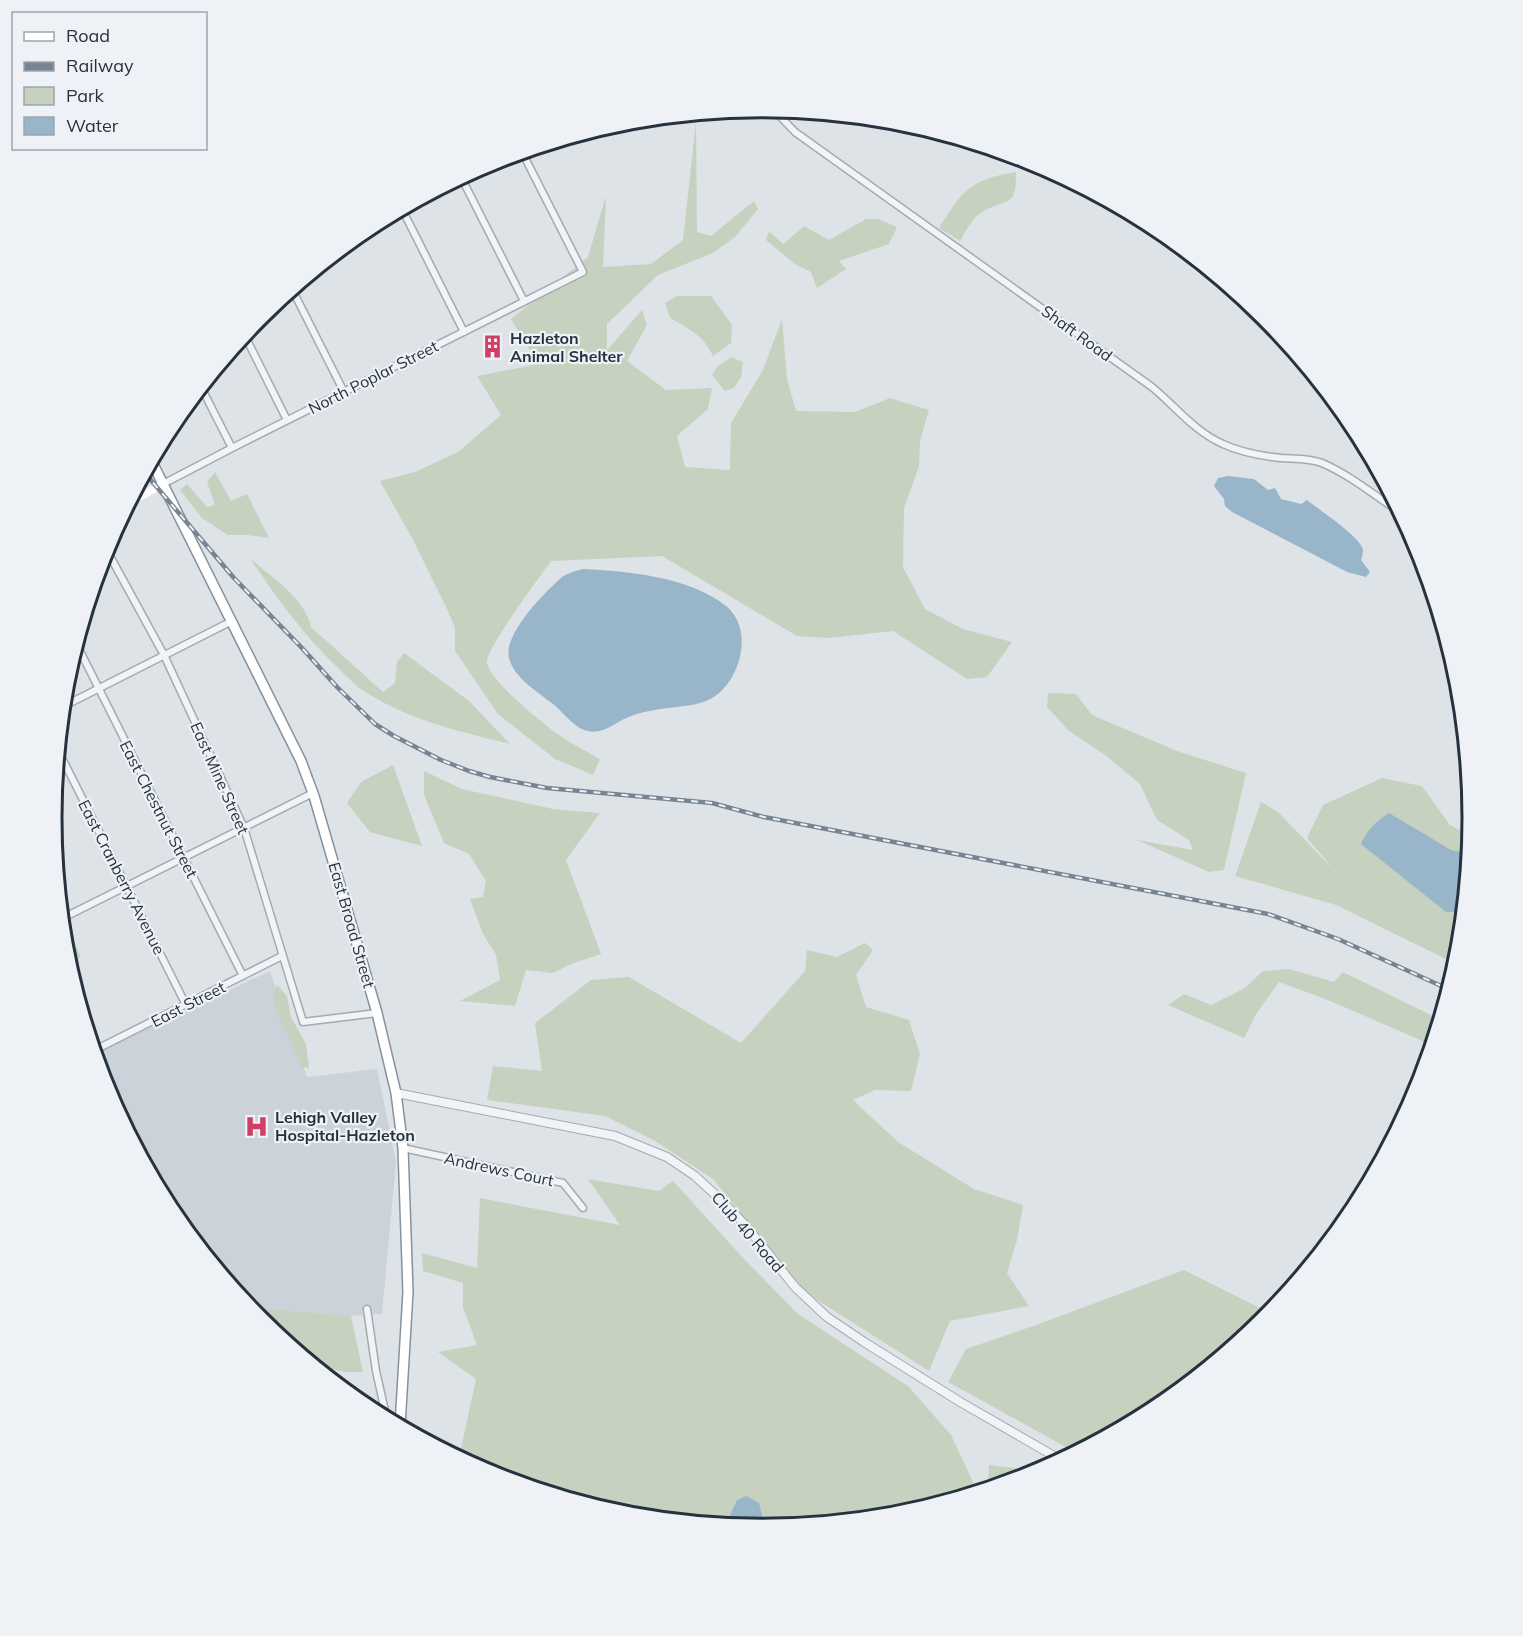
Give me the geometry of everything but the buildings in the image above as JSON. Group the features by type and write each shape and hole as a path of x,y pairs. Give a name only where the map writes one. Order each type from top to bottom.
{"highway":[{"name":"East Broad Street","path":"155,468 301,761 313,792 378,1013 396,1094 403,1148 408,1292 401,1417"}],"main road":[{"path":"140,496 163,484"}],"street":[{"name":"Shaft Road","path":"782,118 795,132 1152,387 1201,432 1223,445 1247,452 1322,463 1386,503"},
{"name":"North Poplar Street","path":"163,484 583,272 526,159"},
{"path":"465,184 524,302"},
{"path":"406,216 464,332"},
{"path":"296,296 344,392"},
{"path":"248,342 287,420"},
{"path":"205,394 232,448"},
{"name":"East Mine Street","path":"112,559 164,655 244,828 303,1022 378,1013"},
{"path":"71,702 232,621"},
{"name":"East Chestnut Street","path":"81,654 243,976"},
{"name":"East Cranberry Avenue","path":"64,762 186,1005"},
{"path":"68,915 313,792"},
{"name":"East Street","path":"101,1047 282,956"},
{"name":"Club 40 Road","path":"396,1094 615,1136 667,1157 695,1176 720,1199 747,1227 795,1287 827,1317 962,1403 1052,1455"},
{"name":"Andrews Court","path":"403,1148 563,1182 583,1208"},
{"path":"368,1309 376,1371 385,1408"}],"shaded area":[{"name":"Lehigh Valley Hospital-Hazleton","path":"270,971 307,1077 377,1069 396,1162 382,1314 351,1316 262,1308 235,1280 179,1207 134,1128 102,1050"}],"green space":[{"path":"696,121 697,232 711,236 754,201 758,209 735,237 713,253 658,275 607,324 607,350 642,310 647,325 627,361 666,390 712,388 708,409 677,436 685,467 730,470 731,423 763,370 782,319 787,379 796,411 855,412 890,398 929,410 920,441 919,466 904,508 903,567 925,609 963,629 1012,642 987,677 967,679 893,631 828,638 797,636 662,556 551,561 495,642 487,662 489,669 505,689 528,710 561,737 600,759 593,775 555,759 498,714 455,651 455,628 447,609 412,538 380,481 415,472 458,452 501,415 477,376 538,364 511,319 588,257 606,196 603,267 651,264 683,240"},
{"path":"1016,172 1015,191 1010,200 976,217 960,241 939,228 954,205 969,189 988,178"},
{"path":"866,219 878,219 897,227 889,244 839,261 846,269 817,288 811,272 795,264 766,240 769,231 783,244 804,226 829,240"},
{"path":"677,296 711,296 732,325 731,343 713,356 700,338 670,318 665,303"},
{"path":"731,357 743,362 741,377 734,388 725,391 712,375 717,367"},
{"path":"215,472 231,501 247,494 269,538 228,535 202,518 180,490 187,484 207,507 215,505 207,482"},
{"path":"250,558 295,597 308,616 311,627 383,692 395,683 397,662 404,653 469,701 510,744 412,716 393,708 358,687 302,629"},
{"path":"1048,693 1076,694 1092,715 1177,751 1246,773 1224,870 1209,872 1137,840 1193,850 1189,840 1157,820 1140,784 1105,755 1069,731 1047,707"},
{"path":"393,765 422,846 370,832 347,803 361,782"},
{"path":"424,771 462,789 553,809 600,813 566,860 601,954 553,973 526,970 515,1006 460,1001 500,980 496,955 483,934 470,899 483,897 486,881 469,854 444,843 424,795"},
{"path":"1382,778 1422,786 1450,825 1461,831 1456,909 1447,960 1336,905 1235,876 1261,802 1278,812 1335,871 1307,838 1323,805"},
{"path":"72,937 81,957 76,959"},
{"path":"865,943 873,950 856,975 866,1007 909,1020 920,1054 911,1091 875,1090 853,1100 898,1142 974,1189 1023,1205 1017,1240 1007,1273 1029,1306 950,1321 929,1371 803,1291 713,1179 655,1141 605,1116 487,1100 493,1066 542,1071 535,1023 591,980 629,977 741,1043 805,971 807,950 837,957"},
{"path":"1289,969 1334,982 1343,972 1433,1016 1424,1043 1328,1000 1279,982 1256,1014 1244,1038 1168,1005 1184,994 1211,1005 1245,988 1263,971"},
{"path":"277,985 287,996 291,1017 306,1044 309,1068 302,1067 275,1008 273,994"},
{"path":"588,1179 659,1191 673,1181 798,1314 908,1386 951,1435 974,1485 898,1505 853,1512 807,1517 716,1517 625,1505 580,1494 536,1481 461,1450 476,1379 438,1352 477,1345 463,1307 463,1283 423,1271 422,1253 477,1268 480,1198 620,1225"},
{"path":"1184,1270 1261,1308 1188,1373 1112,1424 1067,1448 948,1382 966,1349"},
{"path":"262,1308 351,1316 363,1372 339,1371 329,1368"},
{"path":"989,1465 1020,1469 988,1480"}],"water":[{"path":"1228,476 1254,479 1268,490 1275,488 1281,499 1301,504 1307,500 1355,538 1363,550 1361,560 1370,572 1366,577 1347,572 1232,512 1225,506 1224,499 1214,486 1218,478"},
{"path":"583,569 658,577 695,588 726,606 734,614 739,624 742,647 740,659 731,680 715,696 706,701 637,714 610,727 593,732 583,730 574,724 521,678 509,658 509,648 512,637 527,614 546,593 562,577"},
{"path":"1389,813 1451,850 1461,852 1455,912 1446,912 1361,844 1372,826"},
{"path":"746,1496 759,1503 763,1518 730,1517 737,1500"}],"railway":[{"path":"149,478 234,578 375,724 441,760 469,771 547,788 712,803 764,817 1268,914 1338,939 1441,986"}],"place":[{"name":"Hazleton Animal Shelter","path":"492,347"},
{"name":"Lehigh Valley Hospital-Hazleton","path":"257,1126"}]}
